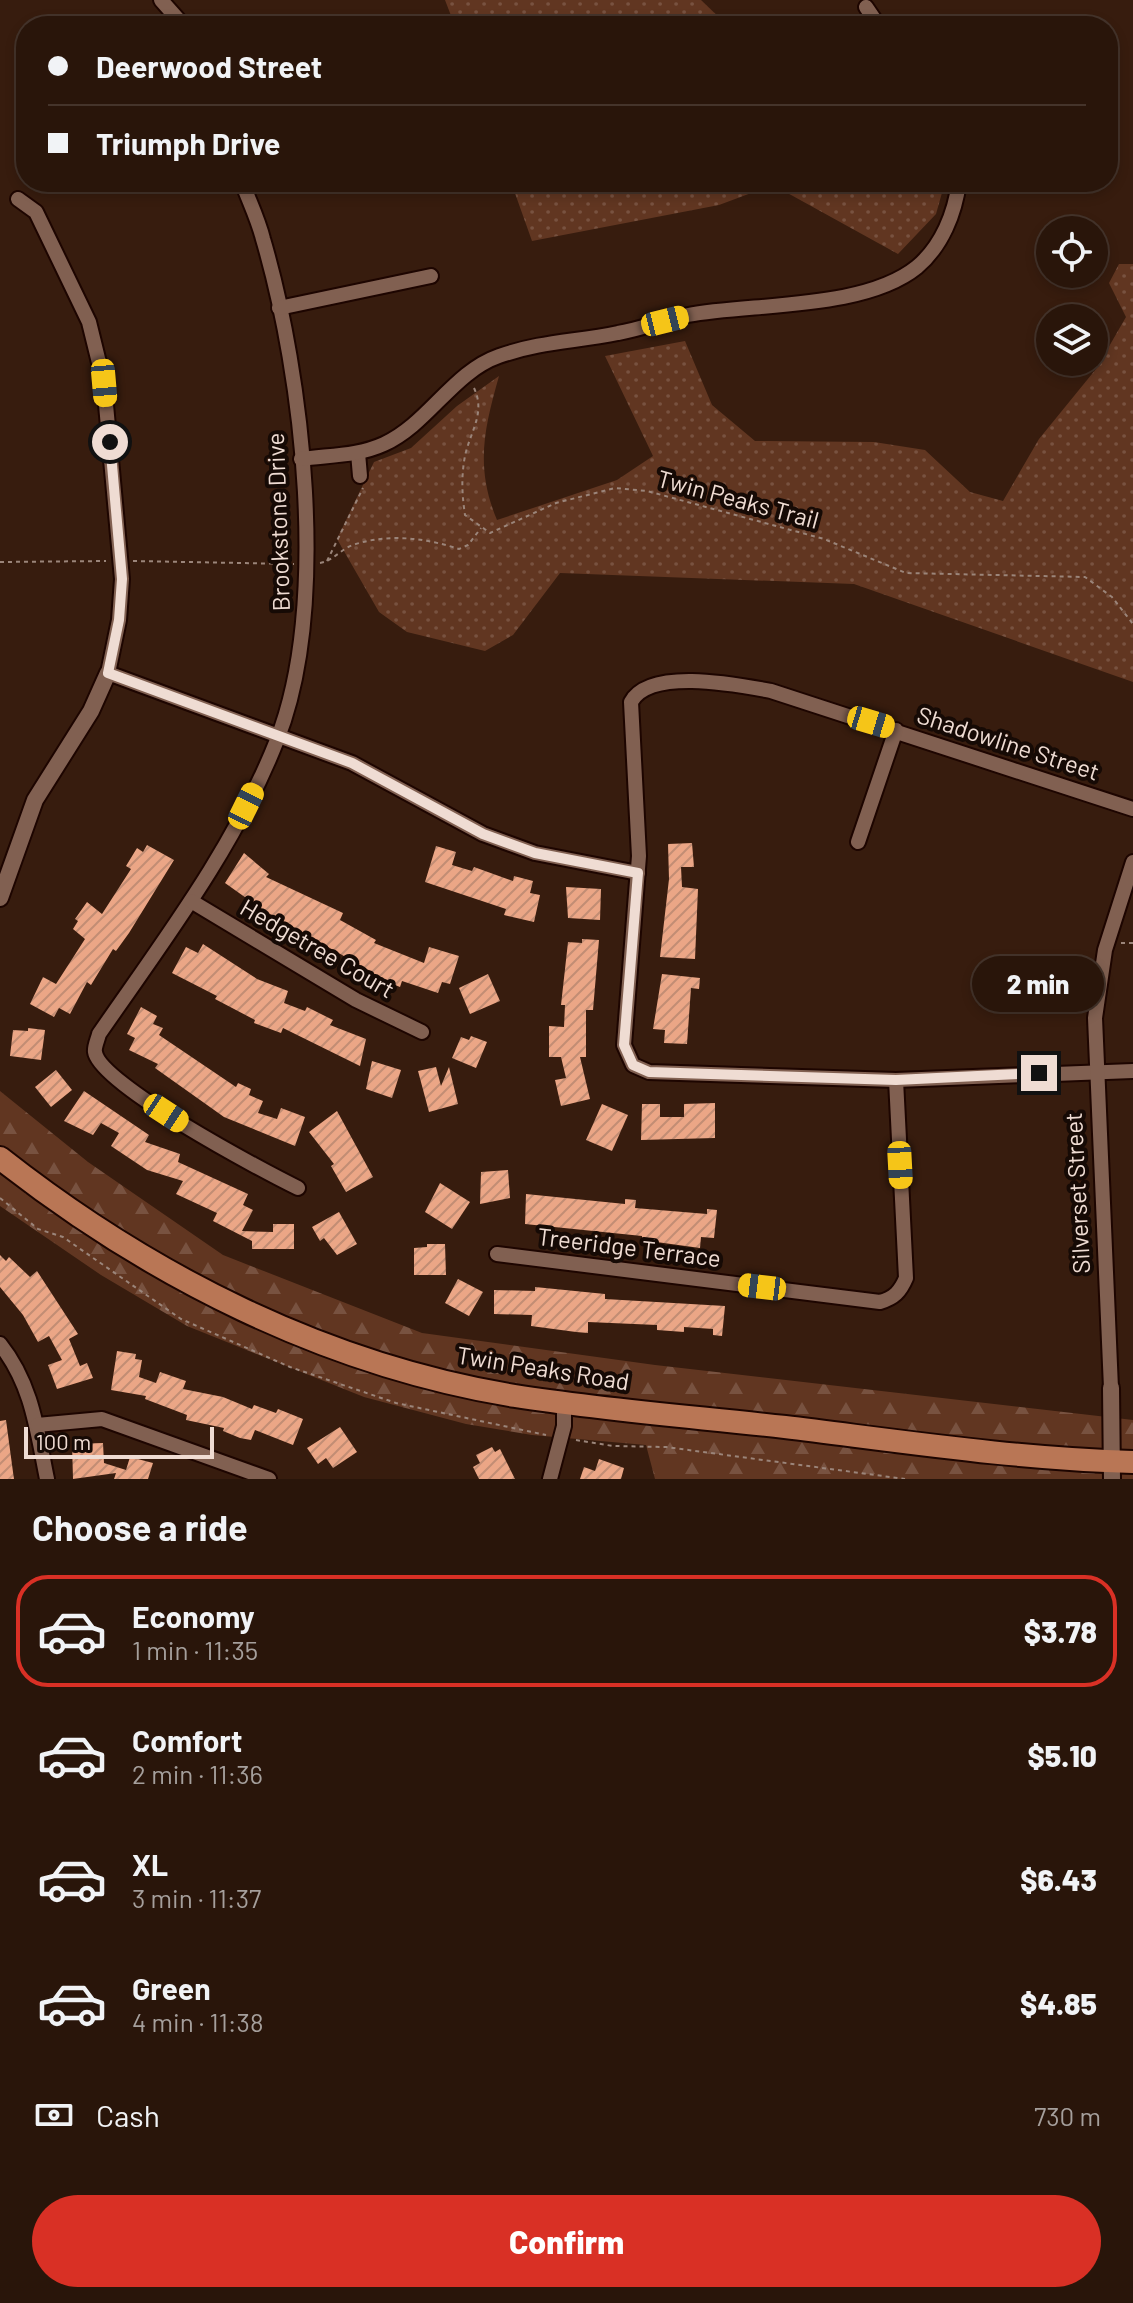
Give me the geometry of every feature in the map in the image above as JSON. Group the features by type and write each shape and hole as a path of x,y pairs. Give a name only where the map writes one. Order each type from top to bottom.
{"main road":[{"name":"Twin Peaks Road","path":"0,1158 130,1251 249,1314 343,1352 444,1381 564,1402 1120,1468"}],"street":[{"path":"161,0 175,16"},
{"path":"866,7 872,16"},
{"name":"Brookstone Drive","path":"246,192 263,237 291,360 301,459 306,564 303,642 279,736 220,857 99,1034 95,1052 99,1061 143,1098 236,1158 298,1188"},
{"path":"301,459 358,453 386,443 494,358 542,342 617,334 689,315 796,306 879,286 917,267 945,232 958,192"},
{"path":"0,898 29,811 91,711 108,673 119,620 120,561 104,383 89,322 36,212 18,199"},
{"path":"279,308 431,276"},
{"path":"358,453 360,476"},
{"path":"108,673 352,763 483,834 535,853 638,873 624,1045 633,1065 649,1072 896,1080 1096,1070 1133,1071"},
{"name":"Shadowline Street","path":"638,873 639,822 629,713 636,693 651,684 709,682 771,691 1133,809"},
{"path":"858,842 896,730"},
{"name":"Silverset Street","path":"1120,1468 1111,1388 1096,1070 1099,973 1133,862"},
{"name":"Hedgetree Court","path":"191,901 356,1000 422,1032"},
{"name":"Treeridge Terrace","path":"497,1254 880,1302 898,1294 906,1278 896,1080"},
{"path":"0,1344 20,1374 37,1425 47,1479"},
{"path":"550,1479 564,1426 564,1402"},
{"path":"37,1425 102,1419 269,1479"}],"path":[{"path":"360,476 366,481 327,562 351,545 383,539 435,541 459,549 468,545 482,527 465,515 461,486 479,399 468,376"},
{"name":"Twin Peaks Trail","path":"482,527 490,533 556,503 615,488 647,491 824,539 906,573 1085,577 1112,597 1133,624"},
{"path":"0,562 306,564"}],"green space":[{"path":"445,0 701,0 718,16 451,16"},
{"path":"515,192 754,192 719,205 532,241"},
{"path":"786,192 942,192 936,214 898,254"},
{"path":"1119,264 1133,264 1133,682 854,584 560,573 513,635 485,651 407,632 379,612 337,539 374,462 411,448 457,406 499,376 484,448 486,483 497,520 617,480 653,456 605,356 685,341 712,405 755,441 874,442 925,450 970,492 1003,501 1039,439 1090,376 1108,376 1108,348 1126,317 1109,283"},
{"path":"0,1091 88,1162 223,1255 422,1333 655,1365 1133,1420 1133,1479 655,1479 646,1445 532,1435 466,1424 364,1397 187,1326 101,1275 0,1206"}],"building":[{"path":"692,843 694,867 681,867 682,887 698,889 695,959 660,957 669,879 668,844"},
{"path":"147,845 174,860 129,933 116,951 113,949 91,985 87,982 70,1014 59,1008 54,1017 30,1004 43,977 56,984 85,939 73,929 78,921 75,919 87,902 102,914 131,869 126,866 137,848 143,852"},
{"path":"436,846 456,852 452,865 472,871 474,867 513,881 514,876 533,881 530,893 540,895 534,922 504,915 506,909 425,882"},
{"path":"244,853 269,874 266,877 343,913 340,920 376,940 374,943 424,963 429,947 459,956 450,984 442,982 438,993 402,981 400,987 371,975 372,972 263,910 225,883"},
{"path":"566,887 601,889 600,920 568,918"},
{"path":"582,939 599,940 593,1010 586,1010 586,1057 580,1057 590,1099 561,1106 555,1080 566,1078 561,1057 549,1057 549,1026 564,1027 565,1005 561,1005 568,942 582,943"},
{"path":"203,944 257,979 288,991 284,1003 305,1011 307,1007 333,1020 330,1025 366,1039 360,1066 283,1028 281,1033 254,1023 255,1020 215,999 217,996 172,973 186,947 198,953"},
{"path":"488,974 500,1001 470,1014 459,988"},
{"path":"662,974 700,978 699,989 691,988 687,1044 664,1043 665,1030 653,1029"},
{"path":"141,1007 157,1016 153,1024 163,1028 159,1035 236,1087 238,1083 251,1089 249,1095 263,1101 258,1113 277,1119 281,1108 305,1117 295,1146 224,1117 155,1068 158,1064 129,1050 135,1038 127,1034"},
{"path":"28,1028 45,1030 41,1060 10,1056 13,1030 28,1031"},
{"path":"471,1036 487,1042 476,1068 452,1058 461,1037 469,1040"},
{"path":"372,1061 401,1070 392,1098 366,1089"},
{"path":"436,1067 441,1086 449,1067 458,1104 429,1112 418,1071"},
{"path":"56,1070 72,1090 51,1107 35,1087"},
{"path":"84,1091 149,1135 145,1142 180,1154 178,1162 248,1194 243,1205 253,1210 242,1231 273,1232 273,1224 294,1224 294,1249 252,1249 252,1241 213,1221 217,1213 176,1194 183,1181 147,1170 111,1146 119,1133 101,1123 93,1135 64,1121"},
{"path":"715,1103 715,1138 641,1140 642,1104 660,1104 660,1117 684,1117 684,1104"},
{"path":"602,1104 628,1115 612,1151 586,1140"},
{"path":"337,1111 373,1177 346,1192 331,1166 334,1164 309,1132"},
{"path":"508,1170 510,1198 480,1204 481,1172"},
{"path":"440,1183 470,1202 452,1229 425,1212"},
{"path":"526,1194 625,1204 625,1199 636,1200 635,1208 707,1214 707,1209 717,1210 714,1238 701,1237 700,1248 642,1240 642,1236 525,1224"},
{"path":"339,1212 357,1244 337,1255 324,1238 320,1241 312,1227"},
{"path":"427,1244 445,1244 446,1275 414,1275 414,1248 427,1247"},
{"path":"0,1255 6,1261 9,1257 30,1277 37,1271 78,1334 69,1339 80,1366 87,1363 93,1378 57,1389 48,1365 62,1360 49,1336 38,1342 23,1315 0,1287"},
{"path":"458,1279 483,1292 469,1316 445,1303"},
{"path":"535,1287 605,1294 605,1299 725,1306 722,1336 713,1335 713,1329 684,1327 684,1332 657,1330 657,1325 588,1322 588,1333 576,1332 531,1326 532,1315 494,1314 494,1290 535,1291"},
{"path":"117,1351 136,1354 135,1359 142,1360 139,1377 156,1383 160,1372 186,1381 183,1389 223,1397 252,1409 254,1405 276,1413 278,1409 303,1419 293,1445 255,1430 251,1440 240,1438 223,1431 224,1428 186,1420 187,1415 145,1399 146,1396 111,1390"},
{"path":"6,1420 14,1479 0,1479 0,1421"},
{"path":"340,1427 357,1452 333,1468 326,1458 318,1464 307,1448"},
{"path":"103,1443 104,1463 126,1470 130,1457 153,1463 148,1479 114,1479 116,1473 73,1479 72,1444"},
{"path":"492,1447 495,1452 500,1449 515,1479 479,1479 473,1467 480,1463 476,1455"},
{"path":"599,1459 624,1468 621,1479 580,1479 584,1467 595,1471"}],"route":[{"path":"110,442 122,579 119,620 108,673 352,763 483,834 535,853 638,873 624,1045 625,1054 633,1065 649,1072 896,1080 1039,1073"}]}
